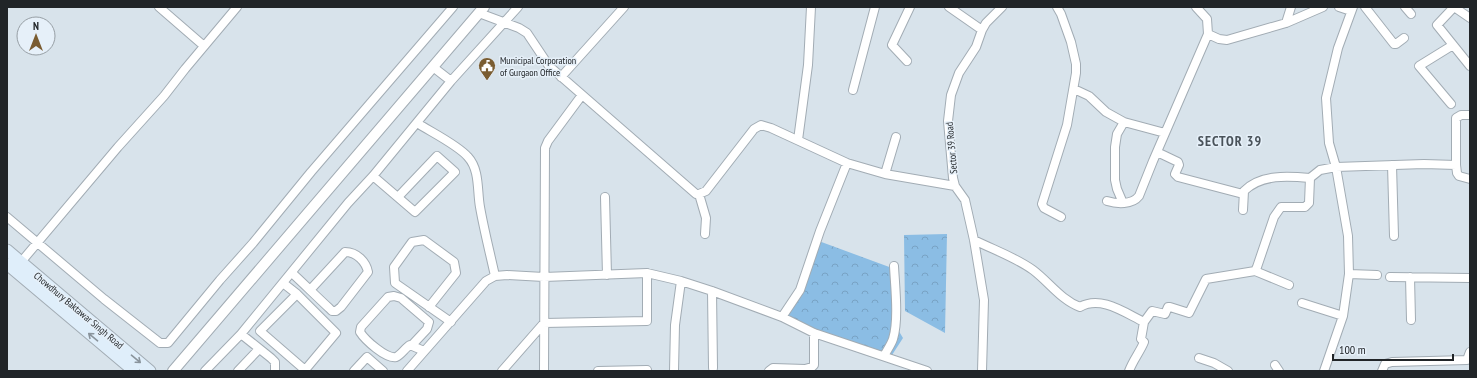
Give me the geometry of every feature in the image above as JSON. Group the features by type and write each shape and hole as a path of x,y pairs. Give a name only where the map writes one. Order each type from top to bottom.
{"main road":[{"name":"Chowdhury Baktawar Singh Road","path":"7,250 150,371"},
{"name":"Chowdhury Baktawar Singh Road","path":"7,264 134,371"}],"street":[{"path":"159,7 204,46"},
{"path":"21,262 118,147 164,96 185,68 238,7"},
{"path":"7,217 160,343 168,343 453,7"},
{"path":"205,371 241,334 348,203 373,176 451,82 518,7"},
{"path":"561,77 624,7"},
{"path":"798,140 808,65 812,7"},
{"path":"853,90 875,7"},
{"path":"906,61 892,45 910,7"},
{"path":"949,7 982,30"},
{"name":"Sector 39 Road","path":"982,371 984,300 974,240 965,200 955,186 953,178 948,121 951,95 959,73 976,47 986,23 1002,7"},
{"path":"1057,7 1071,42 1076,64 1076,73 1067,125 1042,204 1044,208 1061,217"},
{"path":"1286,23 1291,7"},
{"path":"1208,34 1219,39 1227,40 1286,23 1323,7"},
{"path":"1324,371 1343,316 1349,274 1348,236 1336,167 1329,143 1326,98 1338,48 1352,9 1339,7"},
{"path":"1365,7 1394,44 1404,38"},
{"path":"1405,7 1412,14"},
{"path":"1470,18 1454,7 1437,25 1470,66"},
{"path":"1107,201 1118,204 1136,200 1140,196 1157,152 1208,34 1207,19 1199,8"},
{"path":"173,371 481,10 527,33 545,60 561,77 693,192 699,194 706,191 758,126 761,125 771,128 847,163 885,174 955,186"},
{"path":"1451,104 1420,66 1453,45"},
{"path":"433,67 451,82"},
{"path":"1074,88 1089,96 1106,112 1124,122 1165,133"},
{"path":"544,371 545,148 548,141 582,95"},
{"path":"1470,115 1461,115 1456,118 1457,173 1459,176 1470,178"},
{"path":"1123,203 1117,189 1116,147 1117,134 1124,122"},
{"path":"417,123 455,147 468,157 473,164 476,173 480,206 495,276"},
{"path":"885,174 896,137"},
{"path":"1157,152 1178,162 1179,165 1175,174 1178,177 1243,194"},
{"path":"373,176 415,212 454,172 437,156 398,197"},
{"path":"782,318 800,290 820,231 847,163"},
{"path":"1243,210 1243,194 1246,189 1268,178 1310,178 1320,170 1336,167 1424,164 1456,165"},
{"path":"1392,165 1396,206 1394,236"},
{"path":"1254,271 1257,267 1274,217 1280,208 1284,206 1305,207 1309,203 1310,178"},
{"path":"699,194 706,218 705,234"},
{"path":"605,197 607,275"},
{"path":"429,307 456,273 454,262 424,240 412,242 394,267 395,283 429,307 451,322"},
{"path":"974,240 1025,264 1062,295 1069,303 1080,306 1088,303 1108,304 1144,322"},
{"path":"292,272 310,290 332,311 336,311 341,307 368,272 367,265 361,259 349,252 345,252 310,290"},
{"path":"884,356 893,339 895,314 894,266"},
{"path":"1129,371 1131,365 1141,350 1144,342 1140,339 1144,322 1152,311 1165,314 1168,307 1170,307 1189,313 1206,279 1254,271 1289,285"},
{"path":"502,371 544,323 647,321 647,273"},
{"path":"406,371 486,281 495,276 507,275 544,277 647,273 681,281 782,318 814,333 927,371"},
{"path":"1349,274 1377,275"},
{"path":"1390,277 1470,278"},
{"path":"1410,277 1411,320"},
{"path":"674,371 675,325 681,281"},
{"path":"283,283 296,294 336,333 305,370 260,331 296,294"},
{"path":"712,292 713,368"},
{"path":"412,345 427,329 429,322 401,298 394,296 388,297 361,327 360,332 363,337 386,355 392,357 397,356 408,346 412,345 424,351"},
{"path":"1302,303 1343,316"},
{"path":"769,371 773,368 805,369 812,367 814,361 814,333"},
{"path":"241,334 275,362 275,371"},
{"path":"238,371 258,349"},
{"path":"1382,371 1385,364 1392,362 1468,360 1470,352"},
{"path":"354,371 367,357 383,371"},
{"path":"1199,358 1214,363 1228,371"},
{"path":"598,371 647,370"}],"green space":[{"path":"947,234 945,333 905,311 904,235"},
{"path":"816,240 892,268 894,323 903,338 892,355 814,333 782,318 797,298"}],"place":[{"name":"Municipal Corporation of Gurgaon Office","path":"487,81"}],"district":[{"name":"SECTOR 39","path":"1230,141"}]}
